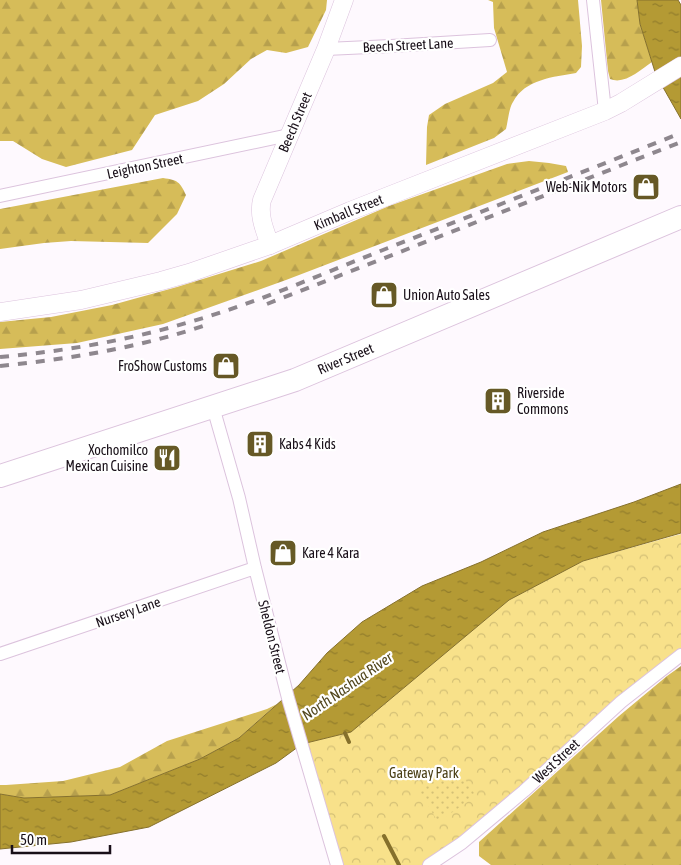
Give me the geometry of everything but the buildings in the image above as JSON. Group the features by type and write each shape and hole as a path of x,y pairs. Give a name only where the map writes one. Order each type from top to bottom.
{"highway":[{"name":"River Street","path":"0,476 295,380 681,217"}],"main road":[{"name":"Beech Street","path":"270,245 262,219 261,205 326,49 344,0"},
{"name":"Kimball Street","path":"0,312 81,300 137,287 189,273 270,245 350,211 606,111 681,66"}],"street":[{"path":"593,0 606,111"},
{"name":"Beech Street Lane","path":"326,49 490,40"},
{"name":"Leighton Street","path":"0,196 289,135"},
{"name":"Sheldon Street","path":"213,407 239,498 288,698 337,865"},
{"name":"Nursery Lane","path":"0,654 255,568"},
{"name":"West Street","path":"429,865 462,843 524,791 621,702 681,655"}],"green space":[{"path":"0,0 327,0 326,10 308,47 286,53 267,50 251,59 224,84 198,101 155,115 132,150 66,167 42,159 13,141 0,141"},
{"path":"488,0 578,0 582,46 581,67 576,73 541,80 525,88 518,94 512,105 506,129 494,138 426,165 429,115 445,104 493,83 507,72 494,28 493,2"},
{"path":"601,0 637,0 640,24 652,62 632,76 621,80 610,79 608,71"},
{"path":"529,161 566,166 568,172 286,280 163,324 77,343 0,349 0,322 51,317 112,305 177,287 261,261 389,206 507,164"},
{"path":"163,178 178,182 186,195 177,214 148,243 71,241 0,249 0,209"},
{"name":"Gateway Park","path":"681,534 681,655 429,865 337,865 302,744 351,732 509,600 583,561"},
{"path":"681,666 681,865 491,865 479,856 479,842 619,716"},
{"path":"277,704 239,738 200,759 110,795 24,798 0,794 0,785 63,781 120,767 167,741 267,709"},
{"path":"453,769 459,770 476,796 438,822 421,794 421,788"}],"water":[{"path":"637,0 678,0 681,5 681,119 656,75 640,24"},
{"name":"North Nashua River","path":"681,484 681,533 583,561 509,600 351,732 302,744 276,763 149,827 71,842 0,849 0,794 24,798 110,795 200,759 239,738 299,685 327,653 362,622 422,586 481,562 543,532 634,502"}],"waterway":[{"path":"345,733 349,742"},
{"path":"384,836 399,865"}],"railway":[{"path":"0,357 49,352 122,339 169,328 218,313 291,287 681,133"},
{"path":"267,304 681,142"},
{"path":"0,366 103,352 153,341 203,326"}],"place":[{"name":"Web-Nik Motors","path":"646,187"},
{"name":"Union Auto Sales","path":"384,295"},
{"name":"FroShow Customs","path":"226,366"},
{"name":"Riverside Commons","path":"498,401"},
{"name":"Kabs 4 Kids","path":"260,444"},
{"name":"Xochomilco Mexican Cuisine","path":"167,458"},
{"name":"Kare 4 Kara","path":"283,553"}]}
